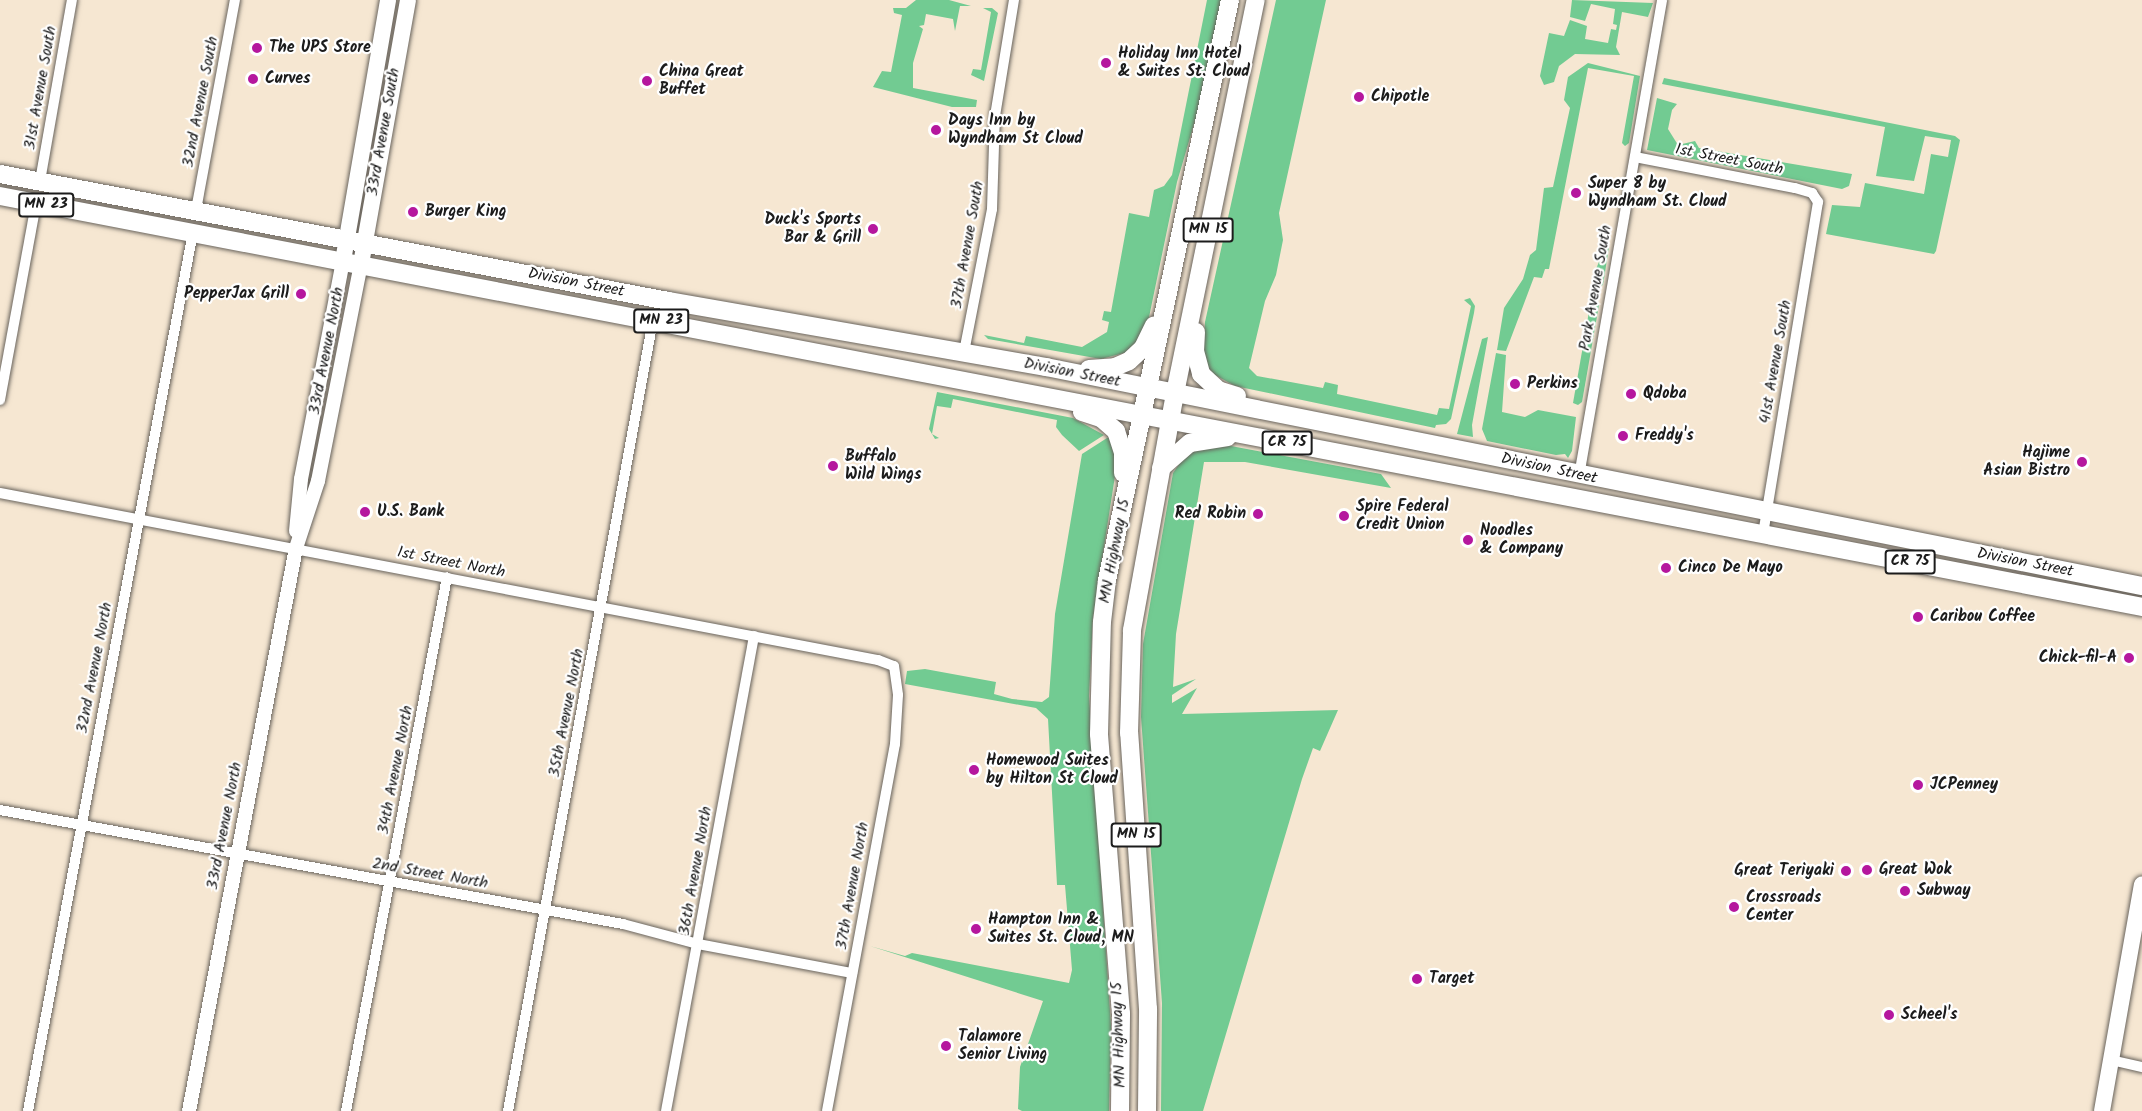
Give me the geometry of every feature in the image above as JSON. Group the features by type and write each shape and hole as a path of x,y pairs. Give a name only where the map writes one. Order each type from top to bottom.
{"highway":[{"name":"MN Highway 15","path":"1120,1111 1121,1014 1099,694 1107,580 1230,0"},
{"name":"MN Highway 15","path":"1147,1111 1148,1009 1128,695 1138,585 1256,0"},
{"name":"Division Street","path":"0,174 691,305 964,352 1148,387 1579,476 2142,586"},
{"name":"Division Street","path":"0,196 2142,607"},
{"path":"1197,285 1195,351 1197,367 1207,383 1227,394 1298,408 1329,423"},
{"path":"1046,368 1102,369 1127,362 1143,348 1165,302"},
{"path":"1007,388 1034,403 1087,413 1111,425 1123,452 1123,506"},
{"path":"1161,468 1201,439 1247,435"}],"main road":[{"name":"33rd Avenue South","path":"343,261 388,0"},
{"name":"33rd Avenue South","path":"361,264 408,0"},
{"path":"2102,1111 2142,884"}],"street":[{"name":"31st Avenue South","path":"40,182 72,0"},
{"name":"32nd Avenue South","path":"196,210 235,0"},
{"name":"37th Avenue South","path":"964,352 992,209 995,116 1014,0"},
{"name":"Park Avenue South","path":"1579,476 1662,0"},
{"name":"1st Street South","path":"1635,157 1795,188 1815,197"},
{"name":"41st Avenue South","path":"1762,533 1818,215 1815,197"},
{"path":"0,400 36,203"},
{"name":"32nd Avenue North","path":"28,1111 80,825 194,232"},
{"name":"33rd Avenue North","path":"189,1111 236,854 296,548 301,479 343,261"},
{"name":"33rd Avenue North","path":"296,548 318,481 361,264"},
{"name":"35th Avenue North","path":"508,1111 653,320"},
{"name":"1st Street North","path":"0,493 754,636 878,660 894,666"},
{"name":"34th Avenue North","path":"346,1111 447,577"},
{"name":"36th Avenue North","path":"666,1111 754,636"},
{"name":"37th Avenue North","path":"827,1111 896,732 898,695 894,666"},
{"name":"2nd Street North","path":"0,810 545,910 698,944 852,973"},
{"path":"2111,1060 2142,1067"}],"green space":[{"path":"916,0 949,0 971,6 960,6 955,31 953,19 926,14 924,25 919,26 923,29 913,63 913,88 977,100 976,107 952,107 873,87 882,71 891,72 902,15 894,13 893,8 906,8"},
{"path":"1207,0 1224,0 1202,97 1177,182 1147,327 1127,356 1124,353 1101,359 988,339 984,335 1024,343 1026,336 1082,347 1107,332 1109,322 1102,320 1104,311 1111,312 1129,213 1149,217 1154,190 1164,186 1172,175"},
{"path":"1276,0 1326,0 1279,213 1283,240 1276,275 1265,301 1249,368 1257,376 1323,388 1325,382 1338,385 1337,394 1437,415 1439,408 1449,409 1471,306 1464,300 1470,298 1475,306 1474,313 1451,419 1446,424 1436,425 1435,428 1235,386 1215,375 1203,362 1205,322"},
{"path":"1572,0 1653,3 1648,17 1622,12 1616,47 1620,55 1575,54 1559,66 1554,82 1544,85 1540,76 1549,33 1564,36 1570,20 1587,26 1585,39 1608,43 1611,29 1616,30 1617,25 1613,24 1615,9 1591,4 1585,21 1570,17"},
{"path":"983,8 992,8 998,13 984,81 971,75 973,69 981,70 991,12"},
{"path":"1588,63 1640,76 1629,143 1625,146 1622,143 1634,76 1588,68 1549,269 1545,269 1542,278 1534,277 1506,351 1497,350 1504,308 1523,279 1530,255 1536,250 1544,188 1553,187 1570,108 1564,100 1568,77"},
{"path":"1664,78 1955,136 1960,140 1936,251 1934,254 1826,234 1832,205 1860,207 1865,183 1924,194 1931,154 1948,157 1951,140 1925,136 1914,181 1876,176 1885,127 1662,84"},
{"path":"1657,98 1677,104 1672,110 1668,129 1678,145 1695,141 1699,148 1852,174 1849,186 1842,189 1647,150"},
{"path":"1605,247 1609,247 1603,285 1597,288 1594,274"},
{"path":"1591,300 1599,305 1582,402 1578,405 1573,403"},
{"path":"1488,337 1472,425 1473,437 1457,434 1482,339"},
{"path":"1496,353 1506,355 1502,412 1525,417 1538,410 1576,417 1572,451 1568,458 1565,454 1556,455 1487,441 1482,429"},
{"path":"937,392 1073,418 1104,435 1079,451 1056,427 1057,420 953,399 951,408 937,406 932,434 929,429"},
{"path":"1107,438 1111,438 1117,463 1093,618 1089,696 1111,1026 1109,1111 1022,1111 1018,1109 1020,1067 1043,1001 870,946 905,956 912,953 1069,983 1072,970 1065,885 1057,885 1048,719 1036,708 905,684 907,671 925,669 996,682 994,694 1012,699 1042,702 1049,697 1055,614 1082,454"},
{"path":"1205,446 1231,446 1381,474 1391,488 1245,462 1204,462 1176,634 1173,687 1196,679 1172,695 1172,703 1197,688 1182,714 1338,710 1320,751 1313,748 1302,779 1203,1111 1161,1111 1162,1003 1141,717 1143,644 1173,473 1186,454"}],"place":[{"name":"The UPS Store","path":"257,48"},
{"name":"Holiday Inn Hotel & Suites St. Cloud","path":"1106,63"},
{"name":"Curves","path":"253,79"},
{"name":"China Great Buffet","path":"647,81"},
{"name":"Chipotle","path":"1359,97"},
{"name":"Days Inn by Wyndham St Cloud","path":"936,130"},
{"name":"Super 8 by Wyndham St. Cloud","path":"1576,193"},
{"name":"Burger King","path":"413,212"},
{"name":"Duck's Sports Bar & Grill","path":"873,229"},
{"name":"PepperJax Grill","path":"301,294"},
{"name":"Perkins","path":"1515,384"},
{"name":"Qdoba","path":"1631,394"},
{"name":"Freddy's","path":"1623,436"},
{"name":"Hajime Asian Bistro","path":"2082,462"},
{"name":"Buffalo Wild Wings","path":"833,466"},
{"name":"U.S. Bank","path":"365,512"},
{"name":"Red Robin","path":"1258,514"},
{"name":"Spire Federal Credit Union","path":"1344,516"},
{"name":"Noodles & Company","path":"1468,540"},
{"name":"Cinco De Mayo","path":"1666,568"},
{"name":"Caribou Coffee","path":"1918,617"},
{"name":"Chick-fil-A","path":"2129,658"},
{"name":"Homewood Suites by Hilton St Cloud","path":"974,770"},
{"name":"JCPenney","path":"1918,785"},
{"name":"Great Wok","path":"1867,870"},
{"name":"Great Teriyaki","path":"1846,871"},
{"name":"Subway","path":"1905,891"},
{"name":"Crossroads Center","path":"1734,907"},
{"name":"Hampton Inn & Suites St. Cloud, MN","path":"976,929"},
{"name":"Target","path":"1417,979"},
{"name":"Scheel's","path":"1889,1015"},
{"name":"Talamore Senior Living","path":"946,1046"}]}
